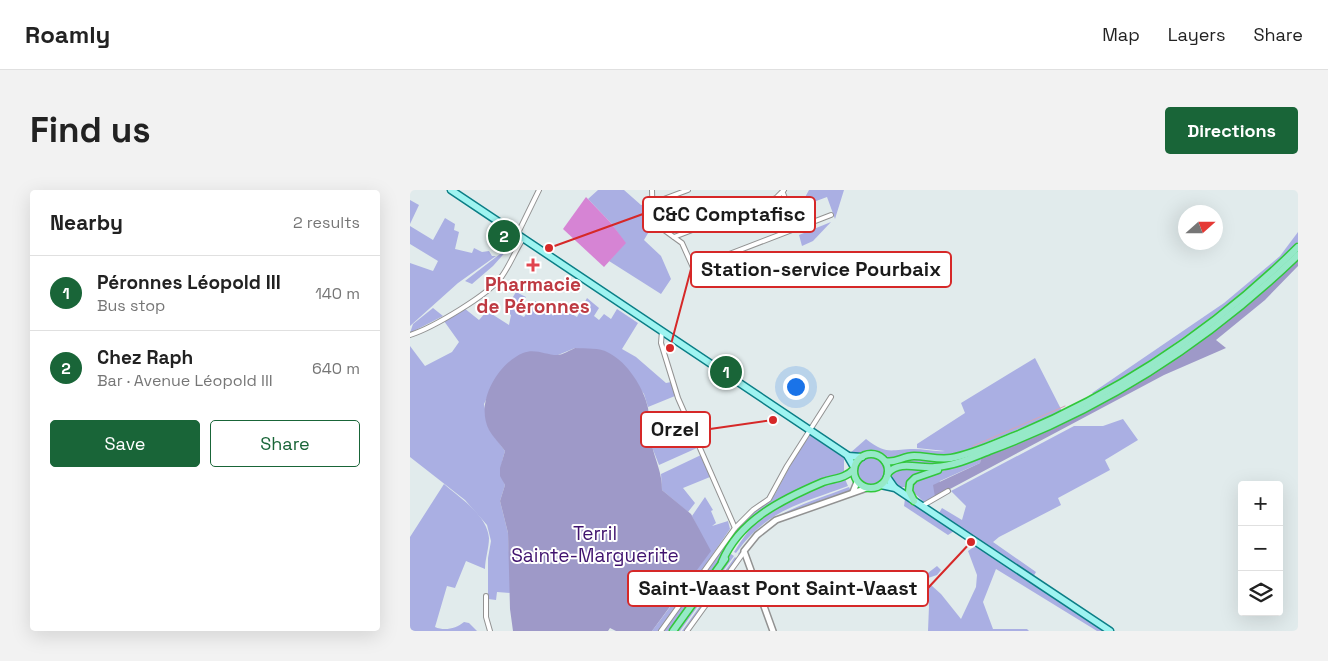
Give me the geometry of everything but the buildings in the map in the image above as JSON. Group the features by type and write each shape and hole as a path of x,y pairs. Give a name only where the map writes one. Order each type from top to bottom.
{"highway":[{"path":"673,631 722,562 752,524 769,510 825,482 845,476 862,457 872,454 885,461 893,462 910,456 946,458 966,454 1025,431 1082,404 1137,374 1197,333 1251,290 1298,247"},
{"path":"914,501 909,491 911,481 943,466 977,456 1036,433 1133,382 1208,332 1254,295 1298,255"},
{"path":"885,461 888,475"},
{"path":"845,476 867,488 881,486 888,475 902,466 924,468 943,466"},
{"path":"854,468 857,481"}],"main road":[{"path":"451,190 846,455 854,468"},
{"path":"846,455 862,457"},
{"path":"888,475 895,488"},
{"path":"881,486 895,488 1110,631"}],"street":[{"path":"410,335 451,314 495,284 503,275 539,190"},
{"path":"652,190 653,222 683,245 700,283"},
{"path":"653,202 688,190"},
{"path":"674,237 776,198 783,191 797,228"},
{"path":"693,268 831,215"},
{"path":"662,331 662,341 678,398 735,528"},
{"path":"662,341 670,337"},
{"path":"661,631 735,528 769,499 787,466 831,398"},
{"path":"853,492 857,481"},
{"path":"687,631 757,535 776,520 867,488"},
{"path":"922,506 948,491"},
{"path":"744,552 773,631"},
{"path":"486,596 486,617 490,631"}],"shaded area":[{"path":"598,190 624,190 641,205 653,203 654,223 644,240 661,256 671,279 661,294 609,261 625,243 611,223 588,199"},
{"path":"809,190 844,190 835,219 827,197 800,207 799,203 803,201"},
{"path":"586,197 611,223 626,243 604,267 563,229"},
{"path":"410,200 419,205 410,224"},
{"path":"445,218 455,224 454,230 459,232 455,249 472,253 474,248 482,252 489,251 492,256 496,256 458,283 410,326 410,263 433,271 438,261 410,244 410,226 433,240"},
{"path":"831,222 813,241 802,246 799,235"},
{"path":"1298,232 1298,242 1251,285 1201,325 1122,378 1094,394 1092,393 1224,303 1280,256"},
{"path":"515,239 517,241 514,249 510,247 493,266 472,284 465,281 500,254"},
{"path":"516,292 526,297 516,313 524,317 535,301 548,309 553,316 559,308 568,315 570,313 577,317 587,298 599,308 594,316 599,320 604,314 611,319 617,309 638,323 622,349 636,357 666,383 671,382 675,396 648,407 644,394 620,362 575,348 558,355 508,364 497,377 484,404 489,429 505,451 501,468 505,485 500,501 508,533 511,593 497,592 496,600 488,599 488,558 491,541 487,525 465,500 410,457 410,346 425,366 452,352 459,342 444,321 464,308 479,320 487,311 509,325 511,315 505,310"},
{"path":"433,308 443,316 410,333 413,324"},
{"path":"1035,358 1062,411 958,454 937,456 916,453 891,459 872,451 849,454 866,439 885,450 945,451 917,448 917,444 965,413 961,403"},
{"path":"1123,419 1138,440 1105,460 1110,470 1058,498 1061,505 999,537 993,542 1036,572 1032,579 1110,631 1097,631 996,569 983,602 993,629 1027,629 1029,631 928,631 929,606 927,586 931,585 941,594 961,619 976,587 977,575 968,551 978,544 939,513 942,508 962,520 966,506 951,491 1074,426 1103,426"},
{"path":"690,431 697,448 659,465 652,447"},
{"path":"810,435 844,458 844,474 827,478 797,492 769,511 730,544 728,542 745,519 775,494 796,455"},
{"path":"982,452 939,465 897,465 897,463 907,459"},
{"path":"701,455 710,477 683,488 695,503 688,512 662,490 661,474"},
{"path":"871,457 881,461 885,471 881,481 871,485 861,481 857,471 861,461"},
{"path":"981,458 980,463 940,481 935,497 924,502 911,490 912,484 916,480"},
{"path":"904,468 937,469 921,475 908,487 900,487 892,482 892,474"},
{"path":"845,479 848,486 800,504 773,517 760,526 736,553 734,552 754,524 776,507 810,489"},
{"path":"444,484 478,514 487,530 489,542 485,569 466,561 455,588 447,586 435,627 450,629 464,622 469,623 477,631 410,631 410,537"},
{"path":"849,487 851,491 777,518 738,554 761,528 774,519 801,505"},
{"path":"705,497 713,510 711,511 716,523 712,526 728,521 730,529 660,631 652,631 692,578 703,539 692,516"},
{"path":"905,499 954,531 948,535 904,506"},
{"path":"725,544 729,547 670,631 663,631"},
{"path":"731,554 734,556 680,631 675,631"},
{"path":"735,557 737,559 685,631 682,631"},
{"path":"937,566 941,570 937,575 925,579 924,576"}],"green space":[{"path":"1298,260 1298,266 1265,300 1216,340 1226,348 1164,375 935,497 933,485 980,463 981,458 1068,421 1150,375 1226,321"},
{"name":"Terril Sainte-Marguerite","path":"575,348 605,351 616,357 634,376 643,392 648,408 652,446 660,473 662,490 691,514 711,551 652,631 616,631 610,628 608,631 513,631 510,609 508,533 500,501 505,485 500,476 500,468 505,451 492,435 485,419 487,397 497,375 514,358 532,351 559,355"}],"waterway":[{"path":"973,446 1065,406"}],"place":[{"name":"Chez Raph","path":"504,236"},
{"name":"C&C Comptafisc","path":"549,248"},
{"name":"Pharmacie de Péronnes","path":"533,265"},
{"name":"Station-service Pourbaix","path":"670,348"},
{"name":"Péronnes Léopold III","path":"726,372"},
{"name":"Orzel","path":"773,420"},
{"name":"Saint-Vaast Pont Saint-Vaast","path":"971,542"}]}
